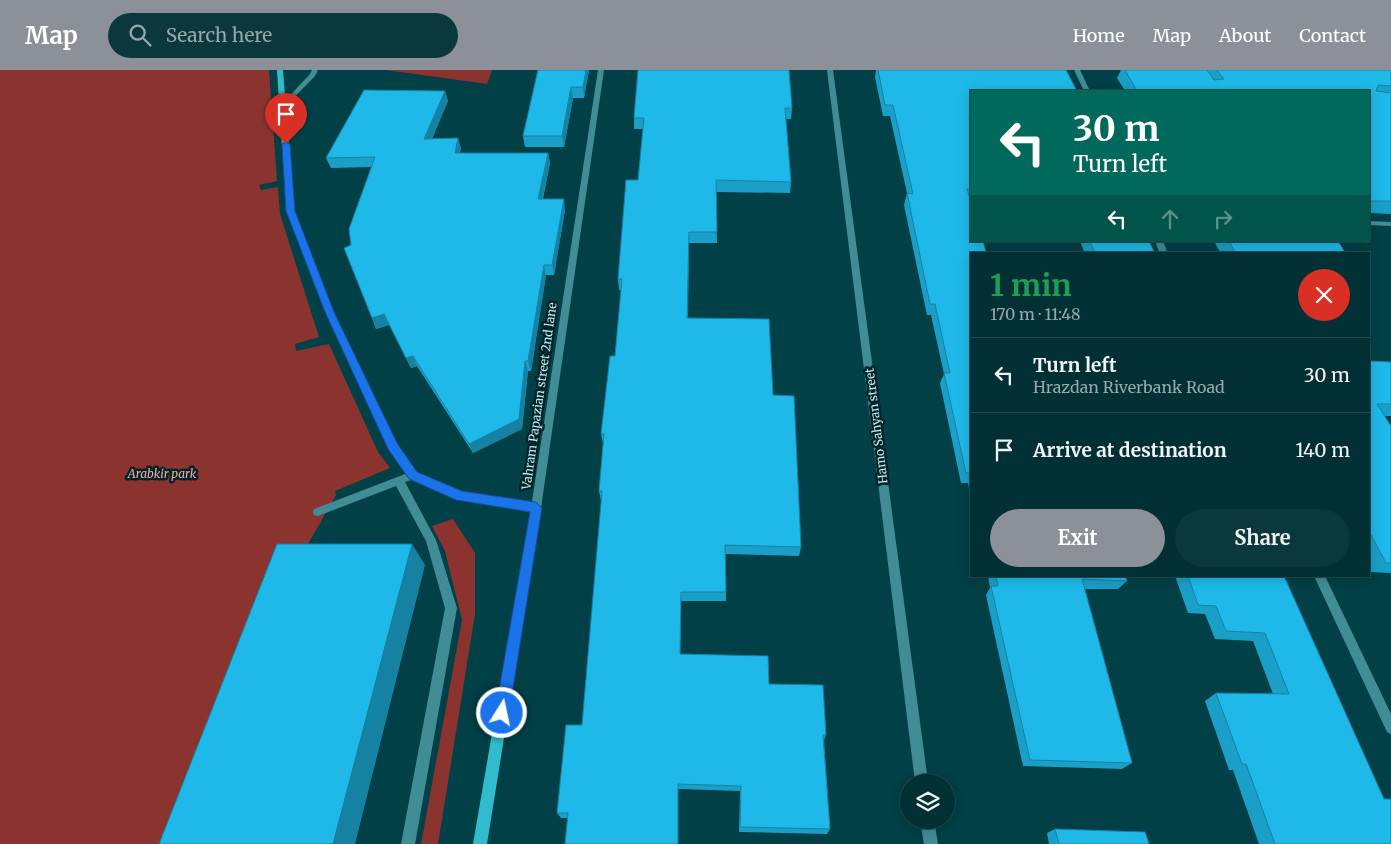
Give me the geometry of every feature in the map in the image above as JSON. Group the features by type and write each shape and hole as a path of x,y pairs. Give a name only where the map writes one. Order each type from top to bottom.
{"street":[{"path":"280,70 290,211 330,312 392,446 413,475 461,496 536,508"},
{"path":"283,106 314,75 315,70"},
{"name":"Vahram Papazian street 2nd lane","path":"480,844 536,508 602,70"},
{"name":"Hamo Sahyan street","path":"830,70 921,774"},
{"path":"1077,70 1087,90"},
{"path":"1370,224 1391,224"},
{"path":"318,512 413,475"},
{"path":"400,481 431,540 451,608 408,844"},
{"path":"1318,577 1391,728"},
{"path":"929,829 931,844"}],"green space":[{"name":"Arabkir park","path":"0,70 269,70 277,181 259,185 261,190 278,187 280,214 319,337 295,344 296,351 329,344 378,452 390,468 335,491 336,495 296,565 192,844 0,844"},
{"path":"386,70 492,70 487,84"},
{"path":"453,519 475,553 475,614 438,844 421,844 462,620 445,551 432,526"}],"building":[{"path":"538,70 586,70 583,87 571,87 562,136 523,136"},
{"path":"638,70 789,70 792,108 785,108 791,182 716,180 717,232 689,232 687,318 769,319 773,395 794,396 801,547 725,545 726,592 681,592 680,654 768,656 769,684 823,685 826,735 823,735 830,829 740,827 741,786 678,784 678,844 565,844 568,813 557,813 566,725 582,725 602,491 599,491 604,434 601,434 610,356 615,356 622,279 618,279 626,180 638,180 644,118 634,118"},
{"path":"878,70 1066,70 1076,90 970,90 970,189 967,189 970,199 970,242 983,242 986,252 970,252 970,473 966,473 944,373 950,373 935,304 930,304 907,193 913,194 893,105 885,105"},
{"path":"1125,70 1207,70 1214,80 1224,79 1217,70 1391,70 1391,86 1378,85 1376,91 1391,93 1391,201 1370,201 1370,90 1136,90"},
{"path":"364,90 445,91 424,139 458,138 455,153 548,153 538,199 564,199 552,265 544,265 528,361 525,361 519,419 469,444 413,356 406,358 384,314 372,318 344,248 351,245 349,229 375,157 326,158"},
{"path":"1090,242 1149,242 1154,252 1094,252"},
{"path":"1230,242 1339,242 1345,252 1235,252"},
{"path":"1370,361 1391,362 1391,404 1377,404 1391,426 1391,563 1386,563 1370,533"},
{"path":"277,544 412,544 333,844 159,844"},
{"path":"996,577 1125,577 1127,581 1082,579 1132,763 1030,760 991,586 998,586"},
{"path":"1188,577 1284,577 1384,799 1391,799 1391,844 1275,844 1246,764 1242,764 1216,693 1289,694 1265,633 1226,631 1216,606 1198,605"},
{"path":"1055,829 1145,832 1149,844 1059,844"}],"route":[{"path":"286,144 290,211 330,312 392,446 413,475 461,496 536,508 502,713"}]}
